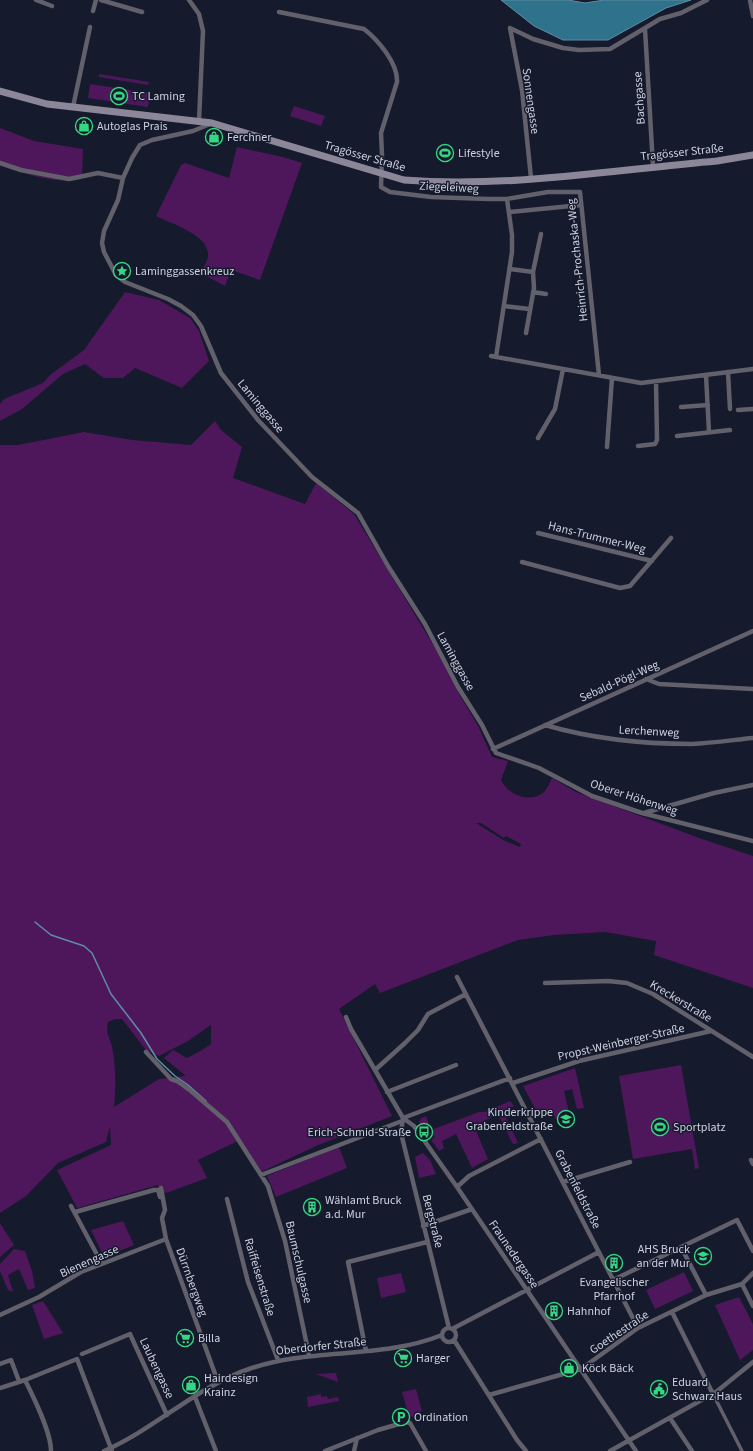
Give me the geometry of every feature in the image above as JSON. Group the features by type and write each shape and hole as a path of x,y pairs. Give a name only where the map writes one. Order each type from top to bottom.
{"main road":[{"name":"Tragösser Straße","path":"0,91 47,104 212,123 257,135 404,180 435,182 531,178 753,155"}],"street":[{"path":"36,0 52,6"},
{"path":"93,11 96,0"},
{"path":"101,0 142,12"},
{"path":"189,0 199,14 204,31 199,121"},
{"path":"645,29 660,19 681,13 707,0"},
{"path":"750,0 753,16"},
{"path":"279,12 364,29 372,36 395,67 397,82 381,133 381,174"},
{"path":"73,107 90,27"},
{"name":"Sonnengasse","path":"531,178 522,90 510,28 548,43 579,50 610,49 645,29"},
{"name":"Bachgasse","path":"645,29 653,166"},
{"name":"Laminggasse","path":"212,123 193,131 152,140 140,145 132,158 124,178 118,200 104,231 102,243 104,252 116,275 125,282 168,299 193,315 201,326 222,373 258,420 312,477 358,513 388,566 424,624 458,688 482,725 493,749"},
{"path":"0,163 21,170 69,179 98,173 124,178"},
{"name":"Ziegeleiweg","path":"381,174 381,187 390,192 431,197 508,199"},
{"name":"Heinrich-Prochaska-Weg","path":"508,199 548,192 580,192 598,375"},
{"path":"508,199 512,235 510,269 494,357 641,383 753,369"},
{"path":"510,212 581,205"},
{"path":"526,333 533,292 533,272 541,234"},
{"path":"510,269 533,272"},
{"path":"533,292 546,294"},
{"path":"504,306 529,309"},
{"path":"538,438 555,409 564,369"},
{"path":"728,372 730,409"},
{"path":"706,375 709,432"},
{"path":"607,447 612,378"},
{"path":"638,446 655,444 657,440 656,382"},
{"path":"681,407 708,405"},
{"path":"738,410 753,410"},
{"path":"677,436 730,430"},
{"name":"Hans-Trummer-Weg","path":"538,533 652,561"},
{"name":"Hans-Trummer-Weg","path":"522,562 620,588 630,586 634,583 670,538"},
{"name":"Sebald-Pögl-Weg","path":"493,749 753,631"},
{"path":"646,679 659,684 753,689"},
{"name":"Lerchenweg","path":"545,725 580,735 635,742 693,744 753,738"},
{"name":"Oberer Höhenweg","path":"493,749 496,753 539,768 592,796 642,813 753,841"},
{"path":"642,813 655,811 714,793 753,785"},
{"name":"Grabenfeldstraße","path":"457,977 638,1328"},
{"name":"Kreckerstraße","path":"545,983 608,981 627,983 653,994 753,1057"},
{"path":"375,1070 405,1043 428,1014 466,994"},
{"name":"Fraunedergasse","path":"346,1017 350,1029 402,1119 414,1126 457,1187 636,1451"},
{"name":"Propst-Weinberger-Straße","path":"511,1081 578,1061 711,1031"},
{"name":"Baumschulgasse","path":"146,1052 171,1079 178,1081 227,1122 268,1186 285,1240 309,1355"},
{"path":"387,1092 456,1065"},
{"path":"261,1175 402,1119 511,1081"},
{"name":"Bergstraße","path":"402,1119 401,1133 423,1226 450,1329"},
{"path":"457,1187 469,1176 541,1140"},
{"path":"563,1182 630,1162"},
{"name":"Dürrnbergweg","path":"161,1188 165,1210 162,1218 166,1239 218,1382"},
{"path":"75,1212 154,1190 158,1190 164,1204"},
{"name":"Raiffeisenstraße","path":"227,1199 248,1282 278,1360"},
{"path":"71,1206 102,1264"},
{"path":"423,1226 472,1209"},
{"path":"613,1280 737,1220 753,1251"},
{"name":"Bienengasse","path":"0,1315 39,1297 81,1272 166,1239"},
{"path":"366,1352 348,1262 427,1242"},
{"path":"681,1247 706,1295"},
{"path":"454,1340 447,1342 442,1335 443,1331 450,1329 599,1252"},
{"name":"Goethestraße","path":"489,1395 581,1369 638,1328 706,1295 742,1284 753,1273"},
{"path":"742,1284 753,1306"},
{"path":"672,1312 742,1451"},
{"path":"450,1329 456,1334 454,1340"},
{"name":"Laubengasse","path":"82,1354 130,1334 167,1415"},
{"name":"Oberdorfer Straße","path":"104,1451 112,1449 218,1382 248,1369 278,1360 309,1355 366,1352 408,1346 442,1335"},
{"path":"454,1340 517,1440 526,1451"},
{"path":"0,1388 25,1380 77,1359 112,1449"},
{"path":"0,1364 11,1360 19,1381"},
{"path":"610,1451 628,1439 713,1394 753,1362"},
{"path":"25,1380 36,1400 50,1439 51,1451"},
{"path":"195,1397 216,1451"},
{"path":"670,1418 692,1451"},
{"path":"325,1451 357,1438 406,1422 410,1423 426,1451"},
{"path":"354,1451 357,1438"}],"shaded area":[{"path":"99,74 149,82 148,85 99,77"},
{"name":"TC Laming","path":"90,84 150,93 148,107 88,98"},
{"path":"294,106 325,116 321,126 290,116"},
{"path":"0,128 34,141 83,149 82,179 52,179 30,175 0,166"},
{"path":"237,147 283,157 302,163 260,280 231,270 225,286 200,273 208,258 207,249 203,242 189,231 156,216 181,165 185,163 229,178"},
{"path":"125,292 159,300 190,318 199,331 209,361 182,388 135,368 123,378 104,378 85,364 63,374 22,409 0,421 0,404 4,399 43,383 50,375 84,350"},
{"path":"215,421 221,430 242,447 233,478 305,504 316,483 354,514 438,653 459,694 478,726 492,757 508,761 501,780 504,785 514,794 526,797 538,796 544,792 552,778 576,792 702,839 753,856 753,988 654,955 656,941 605,932 554,935 518,940 380,993 375,984 339,1009 392,1116 316,1146 261,1172 238,1141 198,1160 207,1178 166,1193 159,1189 158,1185 77,1208 57,1170 111,1145 110,1126 106,1142 58,1163 26,1196 0,1213 0,445 18,445 84,432 132,440 191,445","holes":["476,823 481,823 504,838 506,836 521,844 520,847 503,840","115,1019 122,1019 146,1050 159,1056 188,1041 211,1025 211,1044 187,1058 173,1050 164,1058 186,1076 159,1079 114,1107 114,1062 107,1029 108,1022"]},
{"name":"Sportplatz","path":"681,1065 699,1168 695,1169 692,1149 633,1159 619,1076"},
{"path":"575,1068 584,1108 577,1109 572,1089 564,1091 569,1112 556,1119 552,1112 539,1116 523,1086"},
{"path":"510,1101 514,1106 503,1111 518,1143 513,1144 498,1114 474,1126 488,1159 472,1168 456,1134 442,1141 444,1148 439,1151 431,1140 435,1137 431,1133 428,1134 419,1122 421,1118 426,1116 431,1130 479,1112 485,1112"},
{"path":"339,1147 347,1168 276,1197 267,1176"},
{"path":"423,1153 430,1160 436,1174 419,1178 415,1157"},
{"path":"123,1221 134,1245 104,1257 91,1230"},
{"path":"0,1223 14,1245 0,1257"},
{"path":"14,1249 25,1251 32,1271 35,1288 28,1290 19,1269 8,1275 13,1292 8,1290 0,1271 0,1264"},
{"path":"684,1272 693,1291 655,1309 646,1290"},
{"path":"401,1273 406,1292 381,1298 377,1278"},
{"path":"739,1297 753,1324 753,1350 740,1360 715,1305"},
{"path":"43,1301 63,1333 44,1339 32,1305"},
{"path":"336,1373 338,1382 316,1374"},
{"path":"416,1389 422,1411 414,1417 409,1416 402,1392"},
{"path":"321,1394 321,1397 327,1396 328,1399 338,1397 339,1401 308,1407 307,1397"}],"water":[{"path":"501,0 568,0 585,3 604,0 691,0 666,8 608,40 563,40 534,26"}],"waterway":[{"path":"35,922 51,935 84,946 92,953 111,994 141,1033 157,1059 206,1101"}],"place":[{"name":"TC Laming","path":"119,96"},
{"name":"Autoglas Prais","path":"84,126"},
{"name":"Ferchner","path":"214,137"},
{"name":"Lifestyle","path":"445,153"},
{"name":"Laminggassenkreuz","path":"122,271"},
{"name":"Kinderkrippe Grabenfeldstraße","path":"566,1119"},
{"name":"Sportplatz","path":"660,1127"},
{"name":"Erich-Schmid-Straße","path":"424,1132"},
{"name":"Wählamt Bruck a.d. Mur","path":"312,1207"},
{"name":"AHS Bruck an der Mur","path":"703,1256"},
{"name":"Evangelischer Pfarrhof","path":"614,1263"},
{"name":"Hahnhof","path":"554,1311"},
{"name":"Billa","path":"185,1338"},
{"name":"Harger","path":"403,1358"},
{"name":"Köck Bäck","path":"569,1368"},
{"name":"Hairdesign Krainz","path":"191,1385"},
{"name":"Eduard Schwarz Haus","path":"659,1389"},
{"name":"Ordination","path":"401,1417"}]}
